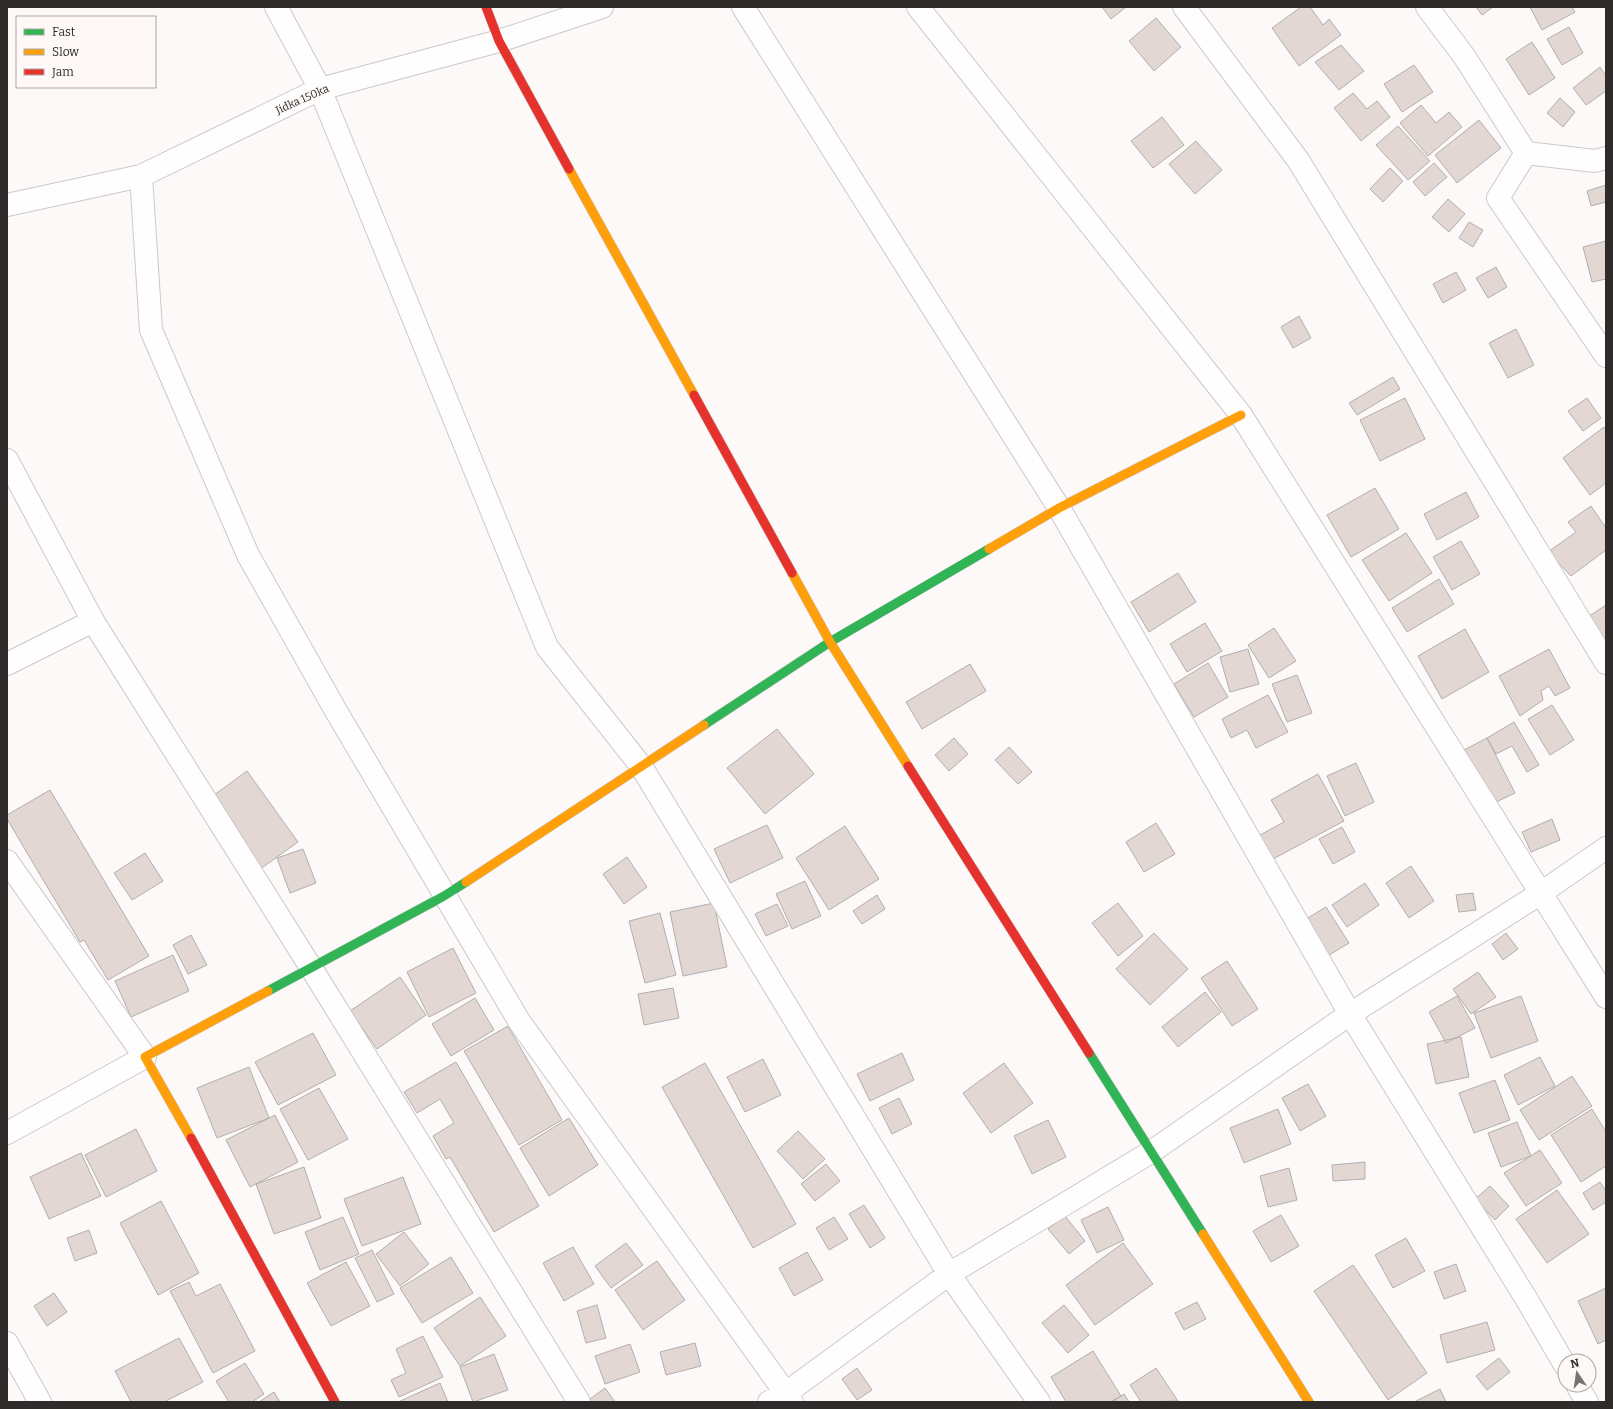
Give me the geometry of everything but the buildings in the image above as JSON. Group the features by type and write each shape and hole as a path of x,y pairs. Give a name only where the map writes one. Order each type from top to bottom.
{"street":[{"path":"276,7 320,89 547,647 641,766 949,1274 1039,1402"},
{"path":"486,7 499,41 830,642 1309,1402"},
{"name":"Jidka 150ka","path":"7,206 141,176 320,89 499,41 602,7"},
{"path":"743,7 1059,508 1350,1014 1527,1300 1558,1353"},
{"path":"918,7 1241,415 1606,997"},
{"path":"1184,7 1298,160 1606,663"},
{"path":"1426,7 1464,56 1526,153"},
{"path":"1526,153 1595,161 1606,158"},
{"path":"1526,153 1498,198 1606,356"},
{"path":"141,176 151,330 248,555 336,711 519,1021 782,1399 949,1274 1151,1152 1350,1014 1541,893 1606,848"},
{"path":"7,1133 310,966 444,896 830,642 1059,508 1241,415"},
{"path":"7,460 94,621 310,966 579,1402"},
{"path":"7,664 94,621"},
{"path":"7,861 145,1057 206,1165 334,1402"},
{"path":"7,1343 40,1402"},
{"path":"1581,1393 1586,1402"}],"traffic: fast":[{"path":"704,725 830,642 989,549"},
{"path":"268,991 444,896 466,882"},
{"path":"1089,1053 1203,1234"}],"traffic: slow":[{"path":"569,169 694,395"},
{"path":"989,549 1059,508 1241,415"},
{"path":"792,573 830,642 908,766"},
{"path":"466,882 704,725"},
{"path":"191,1138 145,1057 268,991"},
{"path":"1203,1234 1309,1402"}],"traffic: jam":[{"path":"486,7 499,41 569,169"},
{"path":"694,395 792,573"},
{"path":"908,766 1089,1053"},
{"path":"191,1138 335,1402"}]}
